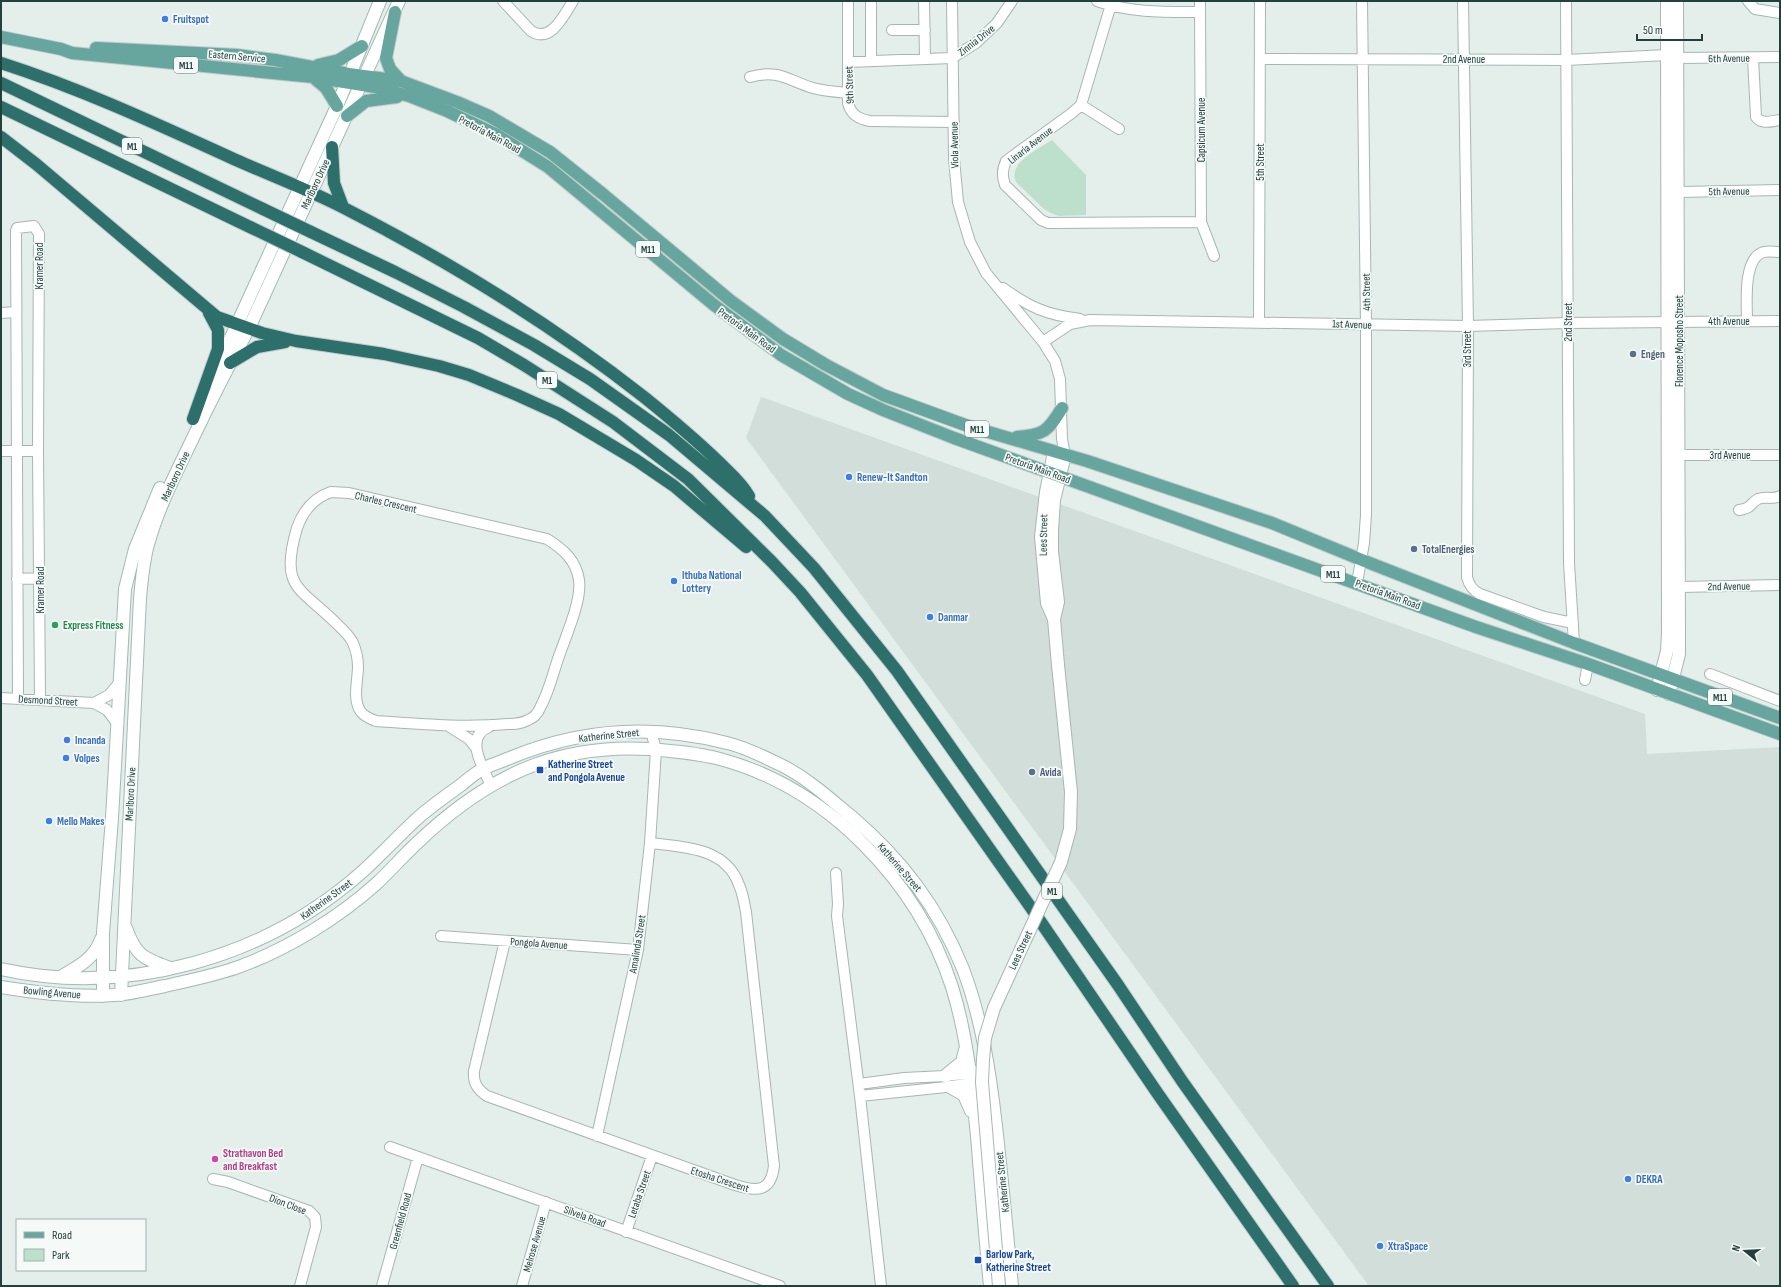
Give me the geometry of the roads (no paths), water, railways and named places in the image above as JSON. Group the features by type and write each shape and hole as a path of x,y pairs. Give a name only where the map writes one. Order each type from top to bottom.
{"highway":[{"path":"1,63 108,103 343,207 446,263 495,292 593,357 660,410 703,447 745,489 759,510"},
{"name":"M1","path":"1,83 396,272 534,345 590,379 669,435 759,510 814,568 897,671 1118,985 1182,1080 1328,1286"},
{"name":"M1","path":"1,107 478,338 524,365 613,422 688,479 800,592 867,675 1034,912 1153,1088 1293,1286"},
{"path":"1,137 103,220 217,317 296,341 353,349 412,360 469,375 517,395 558,414 636,460 674,486 745,546 762,553"},
{"path":"332,147 334,183 343,207"},
{"path":"193,419 218,349 218,330 213,318 206,309"},
{"path":"230,363 257,347 268,344 296,341"}],"main road":[{"name":"Marlboro Drive","path":"121,995 140,598 144,560 161,505 230,363 243,326 300,188 337,106 380,1"},
{"name":"Florence Moposho Street","path":"1667,1 1672,57 1679,192 1673,322 1679,455 1679,654 1667,678"},
{"name":"Florence Moposho Street","path":"1667,678 1673,322 1672,57 1677,1"},
{"name":"Marlboro Drive","path":"103,996 103,933 118,723 125,589 135,549 151,508 193,419 243,326 311,193 397,6"},
{"path":"397,6 386,58 390,69 401,81"},
{"name":"Eastern Service","path":"1,37 61,49 72,47 238,55 362,81"},
{"path":"337,106 326,88 311,71 362,46"},
{"name":"Pretoria Main Road","path":"362,81 401,81 490,116 550,152 750,315 783,339 826,365 894,399 968,426 1059,453 1264,520 1574,643 1780,718"},
{"name":"Pretoria Main Road","path":"362,81 375,87 409,96 447,111 497,135 548,167 745,329 781,355 817,376 883,410 954,438 1476,627 1588,664 1780,734"},
{"path":"347,116 362,103 371,99 409,96"},
{"path":"1006,437 1030,436 1045,431 1051,426 1062,408"},
{"name":"Lees Street","path":"999,1286 982,1082 983,1059 987,1032 994,1008 1061,862 1070,829 1071,792 1054,619 1047,603 1041,537 1043,518 1059,453"},
{"path":"1657,690 1667,678"},
{"path":"1667,678 1669,694"},
{"name":"Katherine Street","path":"122,976 171,969 201,962 267,936 300,918 323,903 361,873 418,818 484,768 557,741 584,735 628,731 651,731 696,736 730,743 784,766 808,781 833,801 891,853 915,881 934,909 946,932 962,968 973,1000 988,1066 1004,1192 1012,1286"},
{"name":"Katherine Street","path":"103,996 121,995 205,977 242,965 288,944 327,921 374,885 443,819 491,786 522,770 577,754 626,748 696,754 724,760 754,772 800,795 829,813 848,830 889,872 905,894 938,950 956,1002 971,1078 990,1286"},
{"path":"124,923 131,941 139,954 153,962 171,969"},
{"path":"61,977 77,968 95,953 103,933"},
{"name":"Bowling Avenue","path":"1,968 26,974 61,977 122,976"},
{"name":"Bowling Avenue","path":"1,987 32,992 103,996"},
{"path":"965,1047 962,1062 947,1082 967,1099 976,1127"}],"street":[{"path":"503,1 536,35 547,34 555,27 573,1"},
{"name":"9th Street","path":"848,1 849,109 855,115 864,120 954,122"},
{"path":"871,1 871,61"},
{"path":"924,1 925,59"},
{"name":"Viola Avenue","path":"952,1 954,159 958,202 970,242 986,273 1043,342 1055,361 1058,370 1062,408 1062,439 1059,453"},
{"name":"Zinnia Drive","path":"952,58 976,42 997,23 1012,1"},
{"path":"1097,1 1154,13 1200,12"},
{"name":"Capsicum Avenue","path":"1200,1 1201,222 1214,256"},
{"name":"5th Street","path":"1259,323 1260,1"},
{"name":"4th Street","path":"1357,583 1362,560 1366,515 1366,325 1362,1"},
{"name":"3rd Street","path":"1463,1 1468,326 1466,569 1469,584 1480,594 1544,617 1573,623"},
{"name":"2nd Street","path":"1566,1 1569,563 1574,643"},
{"path":"1748,1 1755,10 1780,13"},
{"path":"1111,3 1081,105 1119,129"},
{"path":"892,30 925,30"},
{"name":"2nd Avenue","path":"1260,59 1464,58 1566,60 1672,57"},
{"name":"6th Avenue","path":"1672,57 1780,57"},
{"path":"848,62 952,58"},
{"path":"1753,58 1756,118 1765,122 1780,120"},
{"path":"750,77 763,73 776,74 814,88 848,93"},
{"name":"Linaria Avenue","path":"1081,105 1006,161 1003,168 1002,178 1005,185 1041,220 1055,225 1201,222"},
{"name":"5th Avenue","path":"1679,192 1780,190"},
{"name":"Kramer Road","path":"18,698 16,231 17,228 21,226 34,226 39,234 38,451 40,699"},
{"path":"1747,321 1748,278 1752,263 1761,253 1769,251 1780,252"},
{"name":"Viola Avenue","path":"993,282 1030,307 1042,312 1069,318 1090,320"},
{"path":"1,312 16,312"},
{"name":"1st Avenue","path":"1043,342 1070,324 1090,320 1468,326 1673,322"},
{"name":"4th Avenue","path":"1673,322 1780,321"},
{"path":"1,451 38,451"},
{"name":"3rd Avenue","path":"1679,455 1780,455"},
{"name":"Charles Crescent","path":"336,492 348,493 547,539 562,549 570,557 578,576 578,599 540,709 535,715 523,722 491,726 448,726 376,721 367,718 360,712 357,699 358,666 353,642 327,614 301,592 292,579 290,566 294,538 301,517 310,505 325,494 336,492"},
{"path":"1739,510 1748,509 1758,499 1777,498 1780,496"},
{"path":"17,579 40,578"},
{"name":"2nd Avenue","path":"1679,587 1780,585"},
{"path":"1585,680 1588,664"},
{"path":"1710,674 1780,701"},
{"name":"Desmond Street","path":"94,703 105,698 119,683"},
{"name":"Desmond Street","path":"1,698 94,703 107,710 118,723"},
{"name":"Charles Crescent","path":"448,726 469,739 476,748 491,786"},
{"path":"476,748 479,734 491,726"},
{"name":"Amalinda Street","path":"597,1136 638,950 650,843 656,750 651,731"},
{"name":"Etosha Crescent","path":"505,941 474,1071 475,1085 480,1092 487,1096 735,1185 753,1190 762,1189 767,1186 774,1166 746,912 739,884 729,867 711,854 691,848 650,843"},
{"path":"836,873 838,904 837,916 859,1084 881,1286"},
{"name":"Pongola Avenue","path":"441,936 638,950"},
{"path":"971,1078 988,1066"},
{"path":"859,1084 904,1078 947,1082"},
{"path":"860,1096 971,1078 990,1078"},
{"name":"Silvela Road","path":"390,1147 779,1286"},
{"name":"Letaba Street","path":"626,1232 652,1156"},
{"name":"Greenfield Road","path":"382,1286 418,1157"},
{"name":"Dion Close","path":"213,1179 228,1182 310,1211 315,1217 316,1227 300,1286"},
{"name":"Melrose Avenue","path":"522,1286 546,1202"}],"place":[{"name":"Fruitspot","path":"165,19"},
{"name":"Engen","path":"1633,354"},
{"name":"Renew-It Sandton","path":"849,477"},
{"name":"TotalEnergies","path":"1414,549"},
{"name":"Ithuba National Lottery","path":"674,581"},
{"name":"Danmar","path":"930,617"},
{"name":"Express Fitness","path":"55,625"},
{"name":"Incanda","path":"67,740"},
{"name":"Volpes","path":"66,758"},
{"name":"Katherine Street and Pongola Avenue","path":"540,770"},
{"name":"Avida","path":"1032,772"},
{"name":"Mello Makes","path":"49,821"},
{"name":"Strathavon Bed and Breakfast","path":"215,1159"},
{"name":"DEKRA","path":"1628,1179"},
{"name":"XtraSpace","path":"1380,1246"},
{"name":"Barlow Park, Katherine Street","path":"978,1260"}]}
